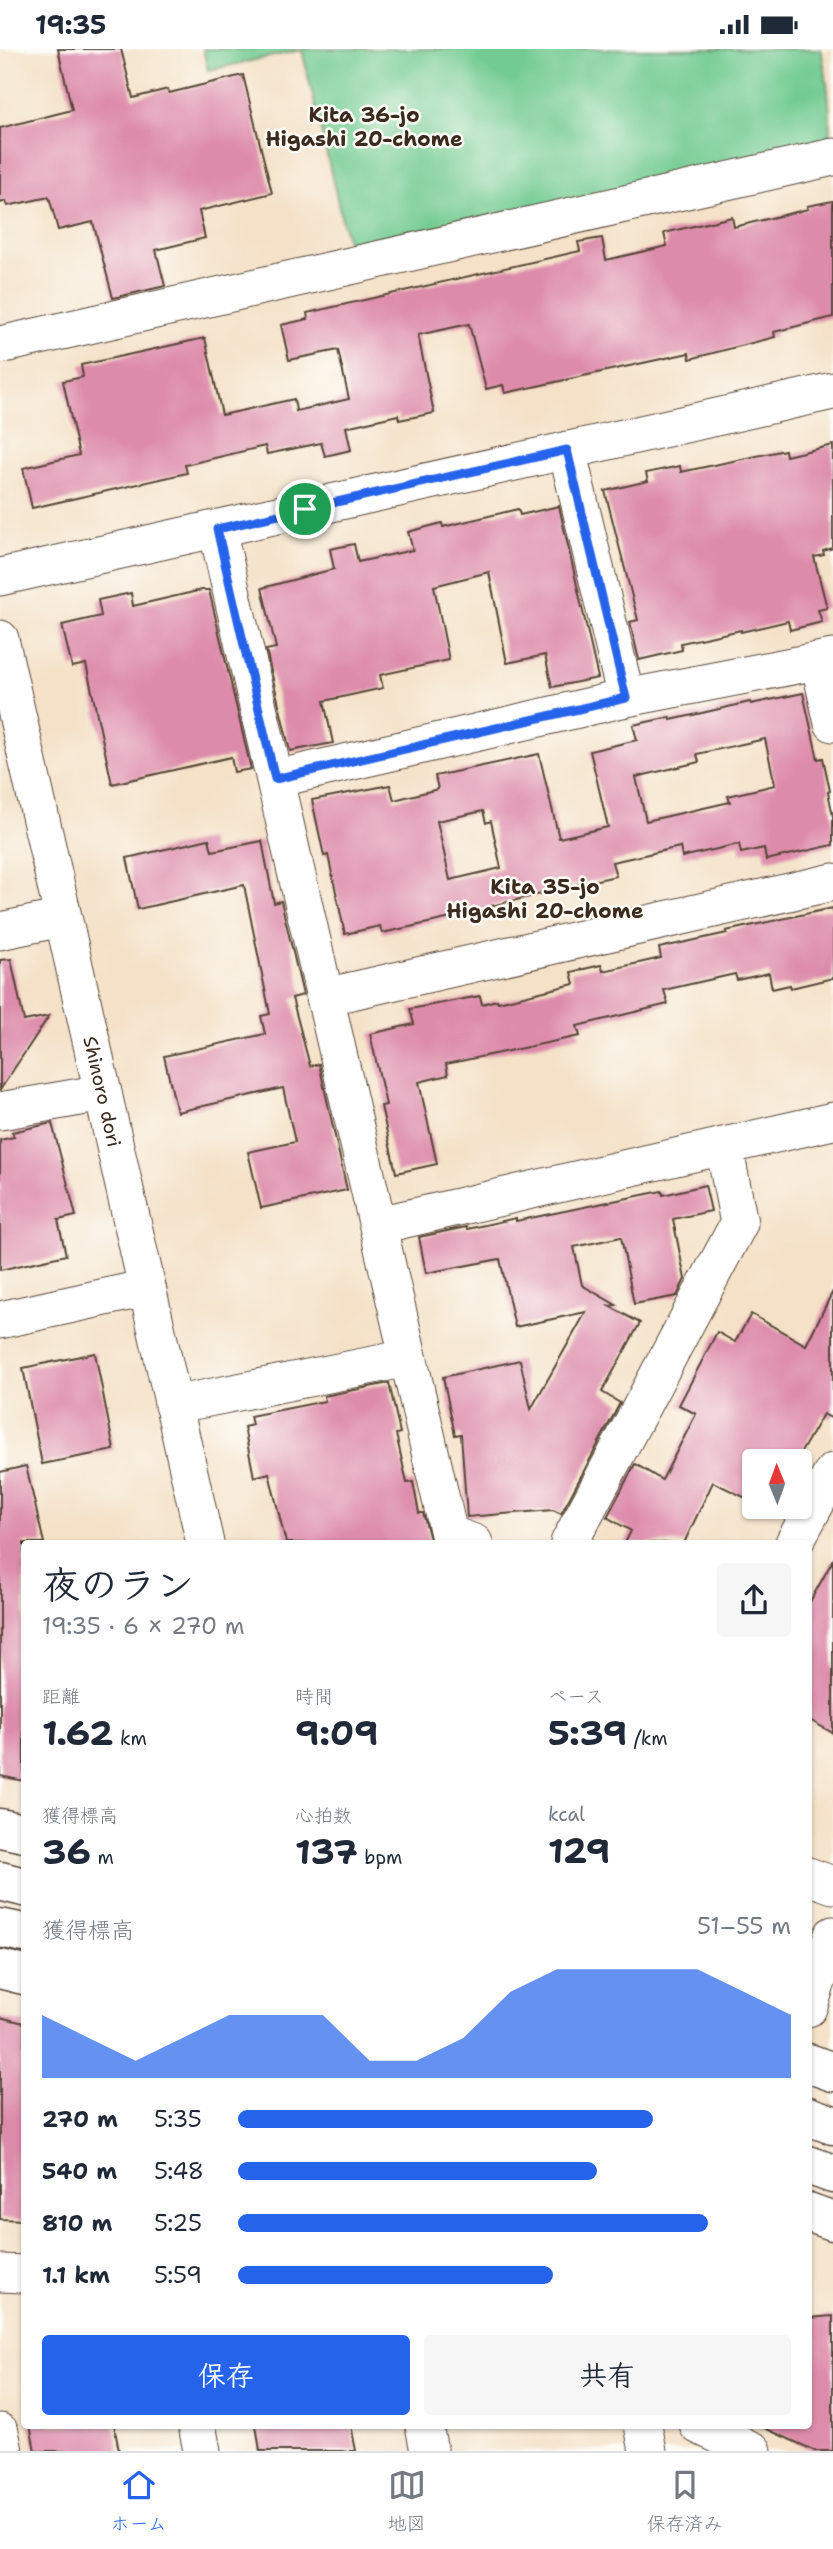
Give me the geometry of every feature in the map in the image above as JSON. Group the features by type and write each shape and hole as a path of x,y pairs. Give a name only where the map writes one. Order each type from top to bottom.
{"highway":[{"path":"0,1828 21,1832"},
{"path":"0,1881 21,1886"},
{"path":"0,1928 21,1932"},
{"path":"0,1969 21,1974"},
{"path":"812,2064 833,2072"},
{"path":"812,2117 833,2125"},
{"path":"812,2166 833,2174"},
{"path":"812,2214 833,2221"}],"street":[{"path":"0,345 833,156"},
{"path":"0,577 833,391"},
{"path":"567,450 626,698"},
{"path":"217,529 449,1534 466,1540"},
{"name":"Shinoro dori","path":"0,639 204,1540"},
{"path":"275,779 626,698 826,659 833,723"},
{"path":"325,997 833,882"},
{"path":"0,931 62,918"},
{"path":"0,1111 103,1093"},
{"path":"379,1225 833,1121"},
{"path":"571,1540 739,1223 724,1146"},
{"path":"0,1319 147,1288"},
{"path":"173,1405 408,1358"},
{"path":"796,1540 833,1472"},
{"path":"812,1878 833,1885"},
{"path":"812,1996 833,1935"},
{"path":"0,2273 21,2274"},
{"path":"198,2429 202,2451"},
{"path":"425,2429 429,2451"},
{"path":"644,2429 648,2451"},
{"path":"706,2429 753,2451"},
{"path":"0,2432 4,2451"}],"green space":[{"path":"203,49 821,49 829,97 828,144 349,249 302,50 208,70"}],"building":[{"path":"58,49 121,49 133,98 168,89 169,93 243,75 272,193 199,211 205,238 156,250 165,286 113,298 93,222 58,230 49,197 7,206 6,201 0,203 0,128 72,110"},
{"path":"833,201 833,317 774,332 775,337 690,359 689,353 505,393 503,385 486,389 469,324 418,335 434,413 399,420 398,415 346,427 351,450 325,456 321,443 267,454 265,446 185,465 187,473 32,508 23,468 79,455 63,381 83,377 81,365 205,338 222,415 294,399 296,411 349,399 338,350 289,360 281,325 308,319 307,313 580,251 578,242 602,238 606,260 667,246 664,233 732,217 734,227"},
{"path":"833,445 833,548 823,551 824,555 814,557 827,608 818,610 822,622 790,630 788,621 741,630 681,643 682,650 639,660 630,622 638,620 605,491 648,481 646,473 680,466 681,472 785,450 786,456"},
{"path":"559,506 598,678 552,687 545,655 507,663 489,572 434,586 449,660 380,675 383,688 324,701 333,743 290,751 266,650 276,648 262,588 334,569 330,549 354,544 358,562 413,550 408,532 442,523 443,527 518,509 520,515"},
{"path":"209,590 251,769 234,772 231,757 112,784 86,664 72,667 62,625 101,616 98,600 131,593 133,606"},
{"path":"803,693 818,759 823,758 830,791 833,845 766,860 764,848 741,853 739,844 682,857 680,847 612,862 616,876 541,892 487,907 488,910 382,933 380,926 345,934 328,855 324,856 312,800 390,785 394,800 438,789 435,776 539,754 559,838 608,827 590,751 637,740 633,725 670,717 671,720 750,702 751,704","holes":["765,739 775,785 728,796 730,802 646,821 636,777 699,762 697,754","483,811 486,823 491,821 501,868 450,880 437,821"]},
{"path":"209,839 212,851 262,841 274,903 281,901 303,995 292,998 310,1066 319,1064 347,1190 261,1208 248,1152 295,1142 283,1088 177,1112 164,1056 265,1034 261,1016 270,1014 244,885 138,909 127,858"},
{"path":"833,908 833,978 791,988 790,985 772,989 769,973 737,980 735,974 664,990 668,1004 577,1026 580,1036 446,1064 448,1075 419,1082 437,1164 396,1173 381,1106 386,1105 370,1034 414,1024 410,1009 480,996 482,1004 497,1000 498,1002 574,984 571,972 601,965 603,971 661,958 659,948"},
{"path":"11,959 24,1021 49,1016 0,1090 0,960"},
{"path":"52,1123 76,1216 58,1220 66,1255 0,1270 0,1140 14,1137 12,1132"},
{"path":"705,1185 711,1211 673,1219 685,1279 677,1296 634,1304 621,1237 574,1247 582,1285 616,1305 609,1306 640,1323 602,1392 620,1403 561,1514 553,1510 467,1517 461,1434 455,1435 443,1377 520,1360 531,1409 586,1312 515,1327 500,1259 426,1273 419,1237 516,1218 516,1221 662,1191 663,1195"},
{"path":"833,1291 833,1419 823,1414 803,1449 742,1449 742,1496 713,1482 685,1540 626,1540 631,1531 607,1517 635,1464 662,1480 696,1414 679,1405 717,1332 735,1342 751,1314 806,1345"},
{"path":"95,1353 114,1450 42,1464 23,1368"},
{"path":"389,1383 400,1433 396,1434 407,1483 413,1482 419,1513 423,1513 430,1540 285,1540 269,1473 254,1477 244,1427 252,1425 250,1416 325,1401 324,1396"},
{"path":"26,1466 43,1540 21,1540 21,1780 0,1776 0,1472"},
{"path":"833,1560 833,1733 812,1721 812,1598"},
{"path":"0,2017 21,2022 21,2220 0,2219"},
{"path":"833,2316 833,2451 815,2451 767,2429 812,2429 812,2318"},
{"path":"31,2429 115,2429 119,2451 35,2451"},
{"path":"257,2429 352,2429 356,2451 260,2451"}],"district":[{"name":"Kita 36-jo Higashi 20-chome","path":"364,127"},
{"name":"Kita 35-jo Higashi 20-chome","path":"545,899"}],"route":[{"path":"567,450 626,698 275,779 217,529 305,509 567,450"}]}
